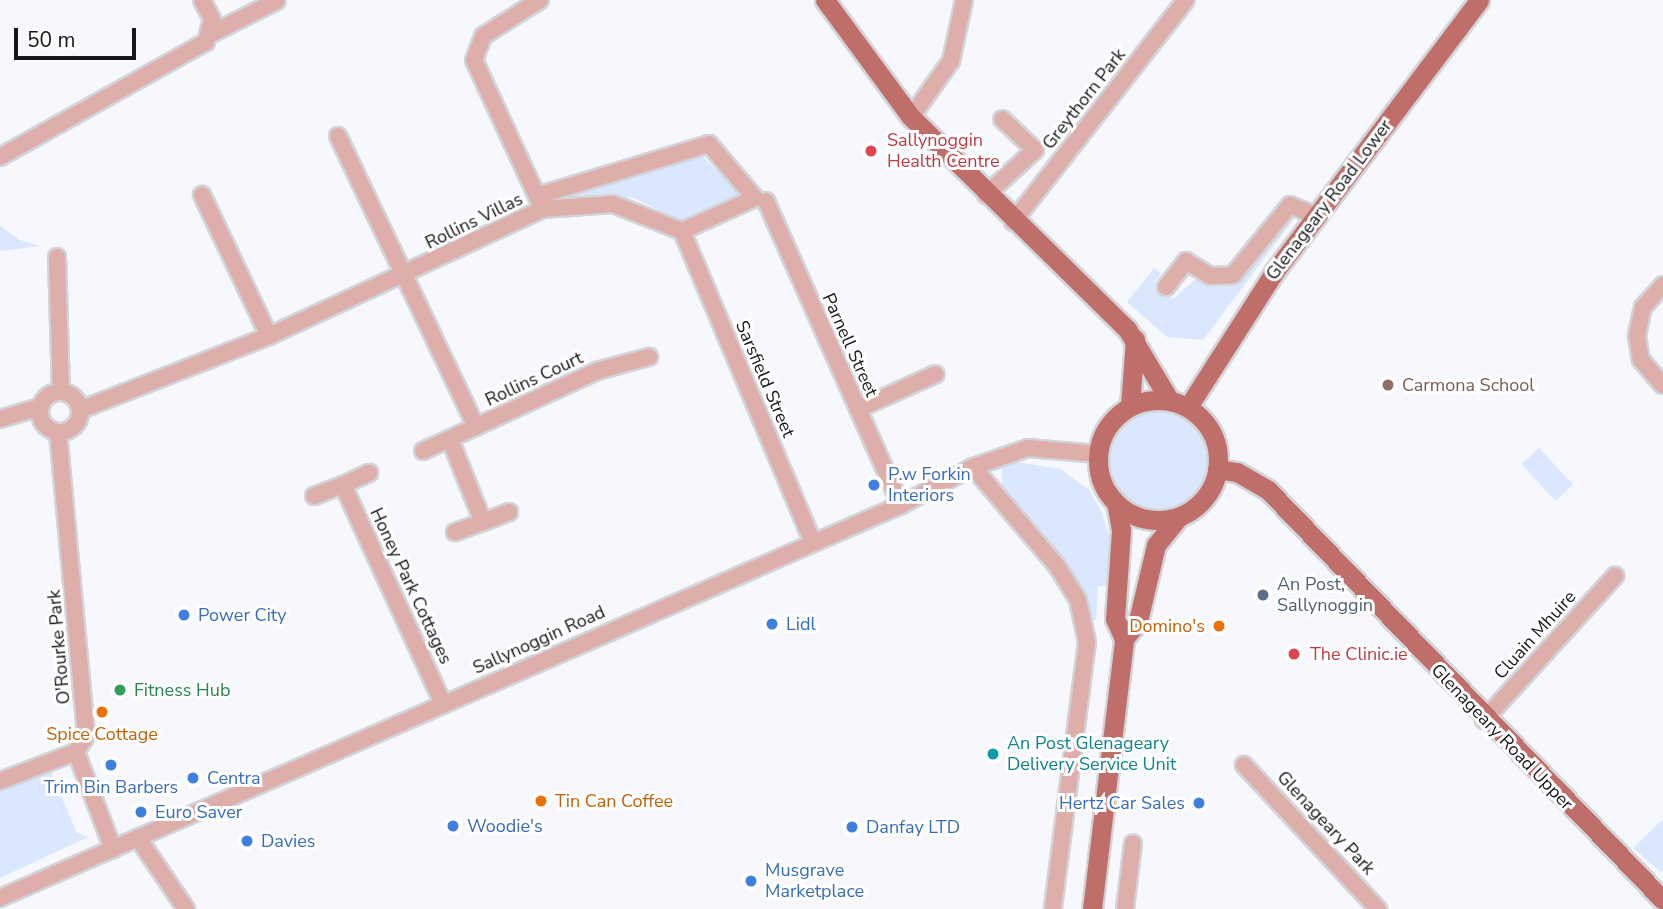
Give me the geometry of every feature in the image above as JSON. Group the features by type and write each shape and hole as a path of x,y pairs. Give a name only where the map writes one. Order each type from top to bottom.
{"main road":[{"path":"825,0 911,117 1013,222 1135,340 1179,404 1214,437 1217,469 1206,494 1179,517 1156,545 1138,621 1124,639 1092,909"},
{"name":"Glenageary Road Lower","path":"1179,404 1479,0"},
{"path":"1130,406 1135,340"},
{"path":"1124,639 1115,620 1121,540 1116,503 1098,454 1110,423 1130,406 1179,404"},
{"name":"Glenageary Road Upper","path":"1217,469 1268,490 1484,720 1663,900"},
{"path":"1116,503 1144,518 1179,517"}],"street":[{"path":"202,0 213,33"},
{"path":"539,202 474,60 484,36 540,0"},
{"path":"911,117 951,61 964,0"},
{"name":"Greythorn Park","path":"1013,222 1186,0"},
{"path":"0,157 213,33 276,1"},
{"path":"986,195 1035,150 1002,119"},
{"path":"338,136 405,276"},
{"name":"Parnell Street","path":"539,202 709,144 760,199 901,505"},
{"path":"202,195 269,336"},
{"path":"682,231 760,199"},
{"name":"Rollins Villas","path":"80,410 269,336 405,276 539,202 613,204 682,231"},
{"path":"1166,287 1186,261 1210,276 1233,275 1290,205 1316,216"},
{"name":"Sarsfield Street","path":"682,231 813,542"},
{"path":"40,407 45,427 58,432 72,429 80,410 61,392 57,257"},
{"name":"Rollins Court","path":"405,276 476,427"},
{"path":"1663,285 1643,307 1637,336 1641,360 1663,385"},
{"name":"Rollins Court","path":"423,451 597,371 649,357"},
{"path":"858,409 936,374"},
{"path":"0,419 40,407 61,392"},
{"name":"O'Rourke Park","path":"58,432 86,736 76,752"},
{"path":"450,439 483,522"},
{"name":"Sallynoggin Road","path":"0,898 901,505 973,467 1028,448 1098,454"},
{"path":"973,467 1057,566 1077,600 1087,642 1053,909"},
{"path":"314,496 369,472"},
{"name":"Honey Park Cottages","path":"343,485 443,704"},
{"path":"455,532 509,512"},
{"name":"Cluain Mhuire","path":"1484,720 1615,576"},
{"path":"0,781 76,752 113,849"},
{"name":"Glenageary Park","path":"1244,765 1378,909"},
{"path":"138,838 186,909"},
{"path":"1125,909 1133,843"}],"shaded area":[{"path":"700,154 743,195 687,224 634,198 549,196"},
{"path":"1297,215 1203,340 1167,337 1127,302 1154,268 1161,273 1155,283 1174,299 1194,280 1232,282 1288,216"},
{"path":"0,226 20,240 40,246 0,251"},
{"path":"1159,408 1179,412 1197,423 1208,441 1212,461 1208,481 1197,499 1179,510 1159,514 1139,510 1121,499 1110,481 1106,461 1110,441 1121,423 1139,412"},
{"path":"1539,448 1573,485 1556,501 1521,464"},
{"path":"1015,462 1061,469 1089,490 1101,511 1112,543 1109,585 1098,586 1096,620 1090,620 1064,563 1002,487 1002,466"},
{"path":"54,768 52,775 77,833 88,837 0,878 0,788"},
{"path":"1663,819 1663,870 1661,872 1633,848"}],"place":[{"name":"Sallynoggin Health Centre","path":"871,151"},
{"name":"Carmona School","path":"1388,385"},
{"name":"P.w Forkin Interiors","path":"874,485"},
{"name":"An Post, Sallynoggin","path":"1263,595"},
{"name":"Power City","path":"184,615"},
{"name":"Lidl","path":"772,624"},
{"name":"Domino's","path":"1219,626"},
{"name":"The Clinic.ie","path":"1294,654"},
{"name":"Fitness Hub","path":"120,690"},
{"name":"Spice Cottage","path":"102,712"},
{"name":"An Post Glenageary Delivery Service Unit","path":"993,754"},
{"name":"Trim Bin Barbers","path":"111,765"},
{"name":"Centra","path":"193,778"},
{"name":"Tin Can Coffee","path":"541,801"},
{"name":"Hertz Car Sales","path":"1199,803"},
{"name":"Euro Saver","path":"141,812"},
{"name":"Woodie's","path":"453,826"},
{"name":"Danfay LTD","path":"852,827"},
{"name":"Davies","path":"247,841"},
{"name":"Musgrave Marketplace","path":"751,881"}]}
